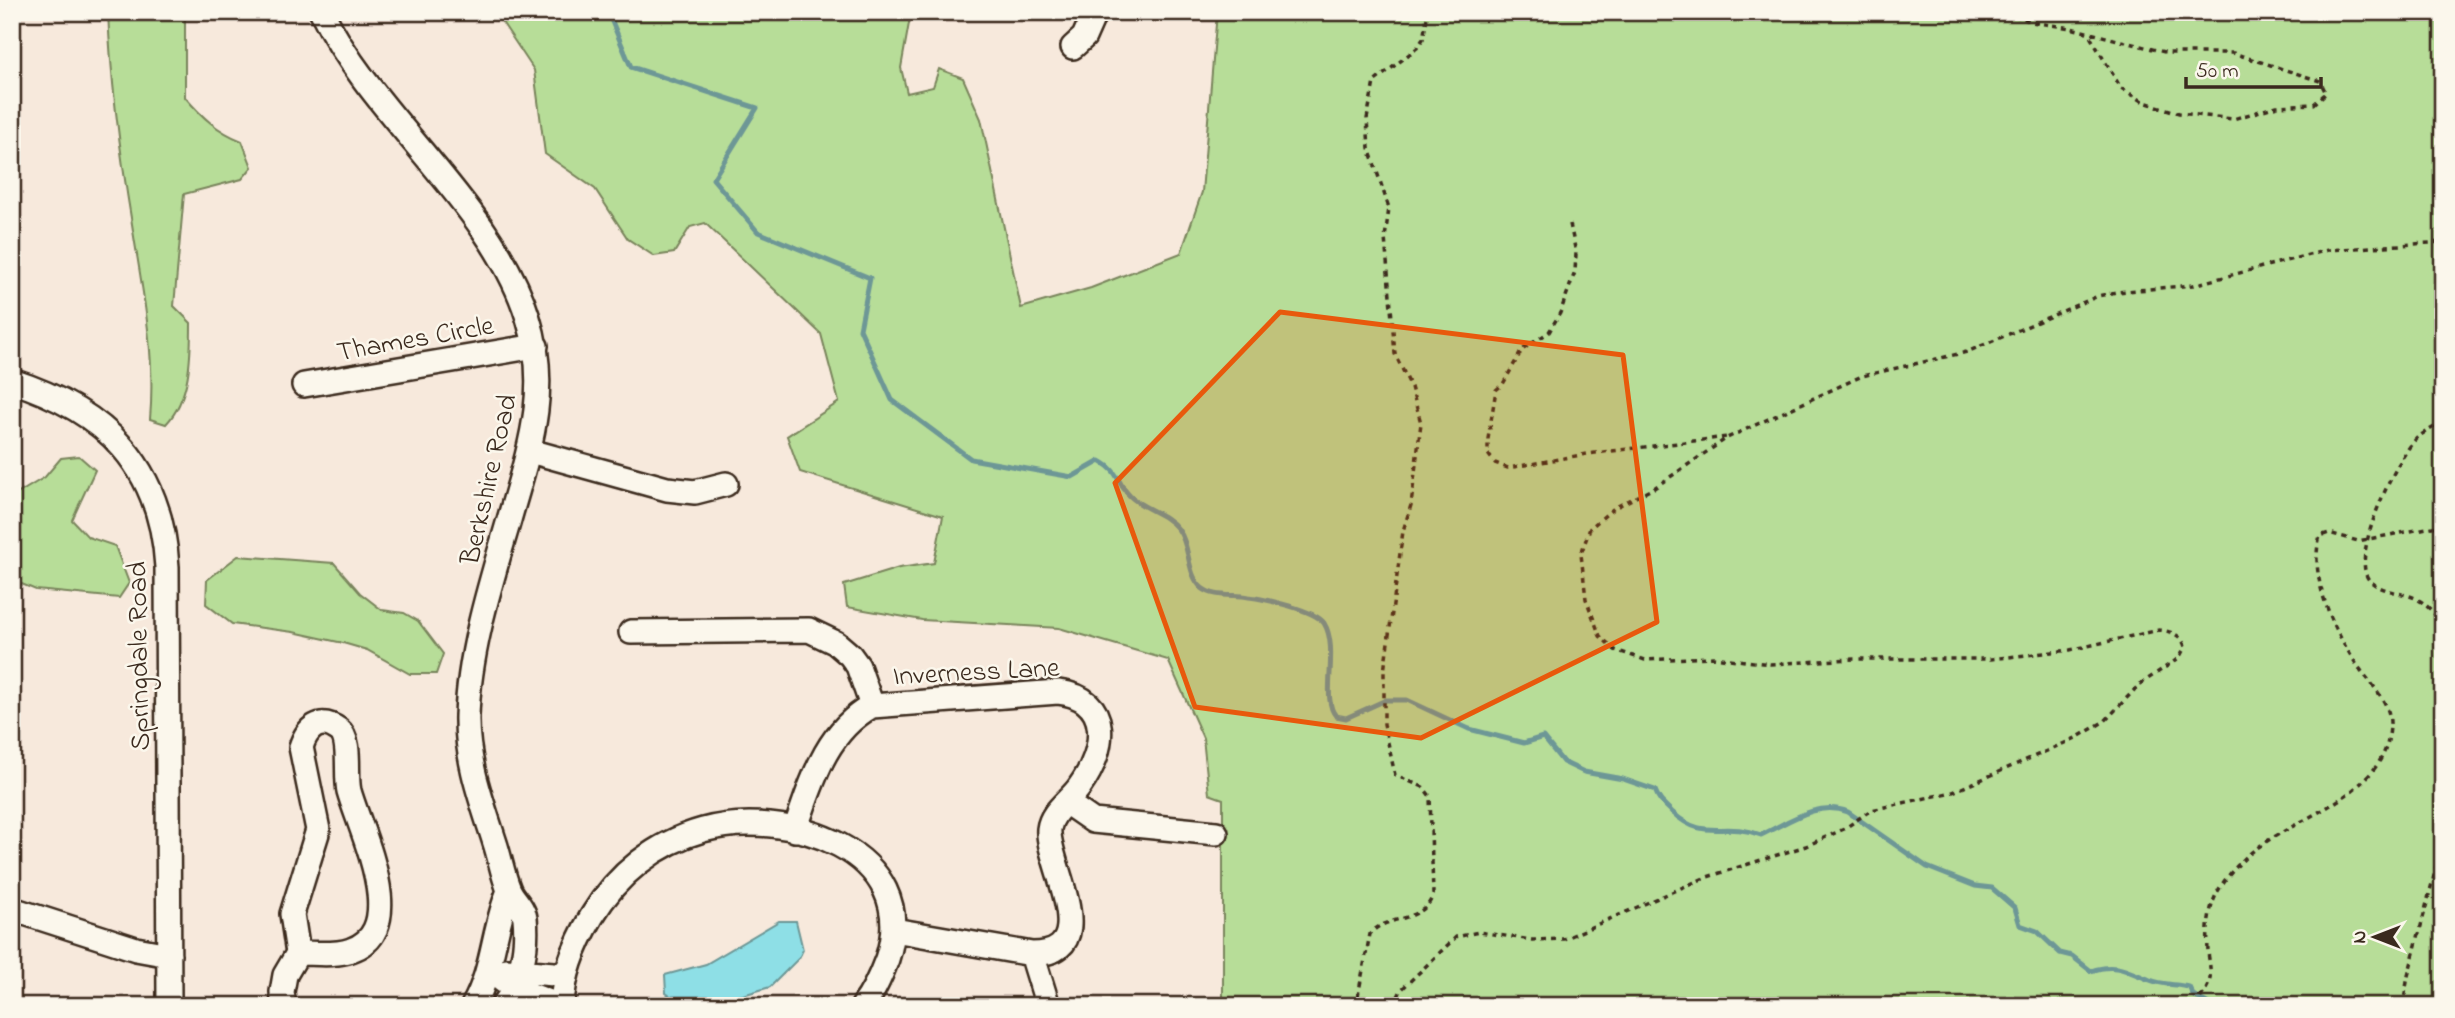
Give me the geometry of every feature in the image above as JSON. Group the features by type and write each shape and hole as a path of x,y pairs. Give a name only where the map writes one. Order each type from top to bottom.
{"street":[{"name":"Berkshire Road","path":"322,12 346,54 495,248 521,297 536,346 539,394 530,451 473,663 467,720 476,782 509,891 525,915 524,953 512,988"},
{"path":"1073,47 1084,37 1095,12"},
{"name":"Thames Circle","path":"304,385 536,346"},
{"name":"Springdale Road","path":"12,381 72,405 105,429 132,457 144,476 161,519 167,567 169,1006"},
{"path":"530,451 667,489 695,492 726,484"},
{"path":"631,632 809,630 836,643 850,655 859,666 872,706"},
{"name":"Inverness Lane","path":"795,830 828,746 856,715 872,706 1025,694 1074,694 1095,710 1100,736 1090,770 1067,803 1054,814 1049,831 1049,846 1070,910 1070,923 1059,944 1049,950 1032,954"},
{"path":"284,1006 282,992 285,975 298,953 292,914 318,831 301,747 305,735 314,725 326,723 342,732 346,744 345,770 376,874 379,915 377,928 359,947 335,953 298,953"},
{"path":"1067,803 1093,821 1216,833"},
{"path":"489,970 512,988 561,1006 566,975 583,931 601,902 628,871 662,847 719,826 795,830 837,844 867,862 889,897 894,930 883,970 863,1006"},
{"path":"473,1006 489,970 498,917 509,891"},
{"path":"12,909 136,949 169,955"},
{"path":"894,930 1032,954 1048,1006"},
{"path":"512,988 566,975"}],"path":[{"path":"1356,1006 1370,934 1380,926 1417,913 1429,904 1433,894 1430,796 1423,788 1395,775 1384,717 1384,688 1401,541 1411,505 1421,423 1411,387 1395,354 1385,238 1389,208 1369,148 1367,119 1374,82 1418,48 1423,39 1428,12"},
{"path":"2005,12 2032,22 2088,33 2178,54 2233,53 2320,81 2326,93 2314,104 2277,106 2233,119 2179,113 2144,102 2121,88 2088,33"},
{"path":"1570,224 1576,253 1575,272 1560,313 1549,332 1522,350 1503,384 1496,390 1488,439 1488,454 1494,463 1508,468 1587,454 1730,437"},
{"path":"1394,1006 1402,989 1456,936 1479,932 1542,941 1563,939 1704,878 1806,846 1868,812 1953,792 2076,738 2105,721 2139,685 2179,658 2185,648 2184,643 2169,631 2159,630 2070,650 1991,659 1854,659 1770,664 1713,657 1646,660 1615,650 1600,636 1590,613 1581,566 1584,540 1590,528 1607,513 1654,488 1730,437 1862,376 1967,352 2098,296 2193,285 2328,250 2443,242"},
{"path":"2443,422 2417,438 2392,473 2369,539 2363,567 2368,580 2378,587 2418,599 2443,624"},
{"path":"2195,1006 2210,981 2207,917 2215,894 2223,883 2242,860 2269,838 2312,817 2354,790 2375,765 2385,746 2390,723 2387,709 2342,640 2331,614 2317,564 2319,541 2324,532 2358,541 2443,525"},
{"path":"2403,1006 2408,976 2443,842"}],"highlighted area":[{"path":"1280,312 1623,355 1657,622 1421,738 1195,707 1115,483"}],"green space":[{"path":"108,12 185,12 185,97 210,123 242,141 252,167 242,179 184,194 174,306 191,323 188,377 180,403 166,424 150,419 150,345 117,118"},
{"path":"458,12 911,12 901,68 907,93 933,87 939,69 963,78 981,119 1021,308 1091,288 1181,253 1202,192 1217,12 2443,12 2443,1006 1223,1006 1223,799 1209,794 1203,738 1168,660 1059,628 922,620 847,607 844,585 899,568 934,563 943,516 800,472 787,436 839,402 821,334 705,223 690,227 674,253 654,256 628,239 595,189 545,154 534,70 498,16 464,16"},
{"path":"79,456 95,470 72,520 88,537 115,546 129,583 119,598 36,590 12,580 12,497 45,477 61,458"},
{"path":"238,556 334,563 360,593 382,610 404,613 418,621 443,654 436,674 410,674 367,650 343,643 293,632 232,624 206,604 207,580"}],"water":[{"path":"779,921 796,921 803,950 799,958 770,987 719,1002 680,1003 666,993 665,975 706,964"}],"waterway":[{"path":"608,12 631,67 757,108 713,179 758,232 870,278 860,329 892,400 971,459 1072,477 1100,461 1106,465 1115,473 1130,496 1178,529 1185,543 1193,575 1202,588 1218,594 1256,598 1289,606 1311,614 1324,623 1330,646 1330,698 1336,716 1346,718 1386,700 1407,700 1469,729 1524,743 1543,737 1563,762 1584,772 1623,779 1655,790 1672,812 1694,827 1704,829 1735,829 1761,835 1815,811 1837,809 1848,812 1927,867 1975,886 1992,888 2015,908 2020,925 2037,931 2060,953 2072,956 2091,971 2115,968 2155,982 2189,987 2193,995 2212,1006"}]}
